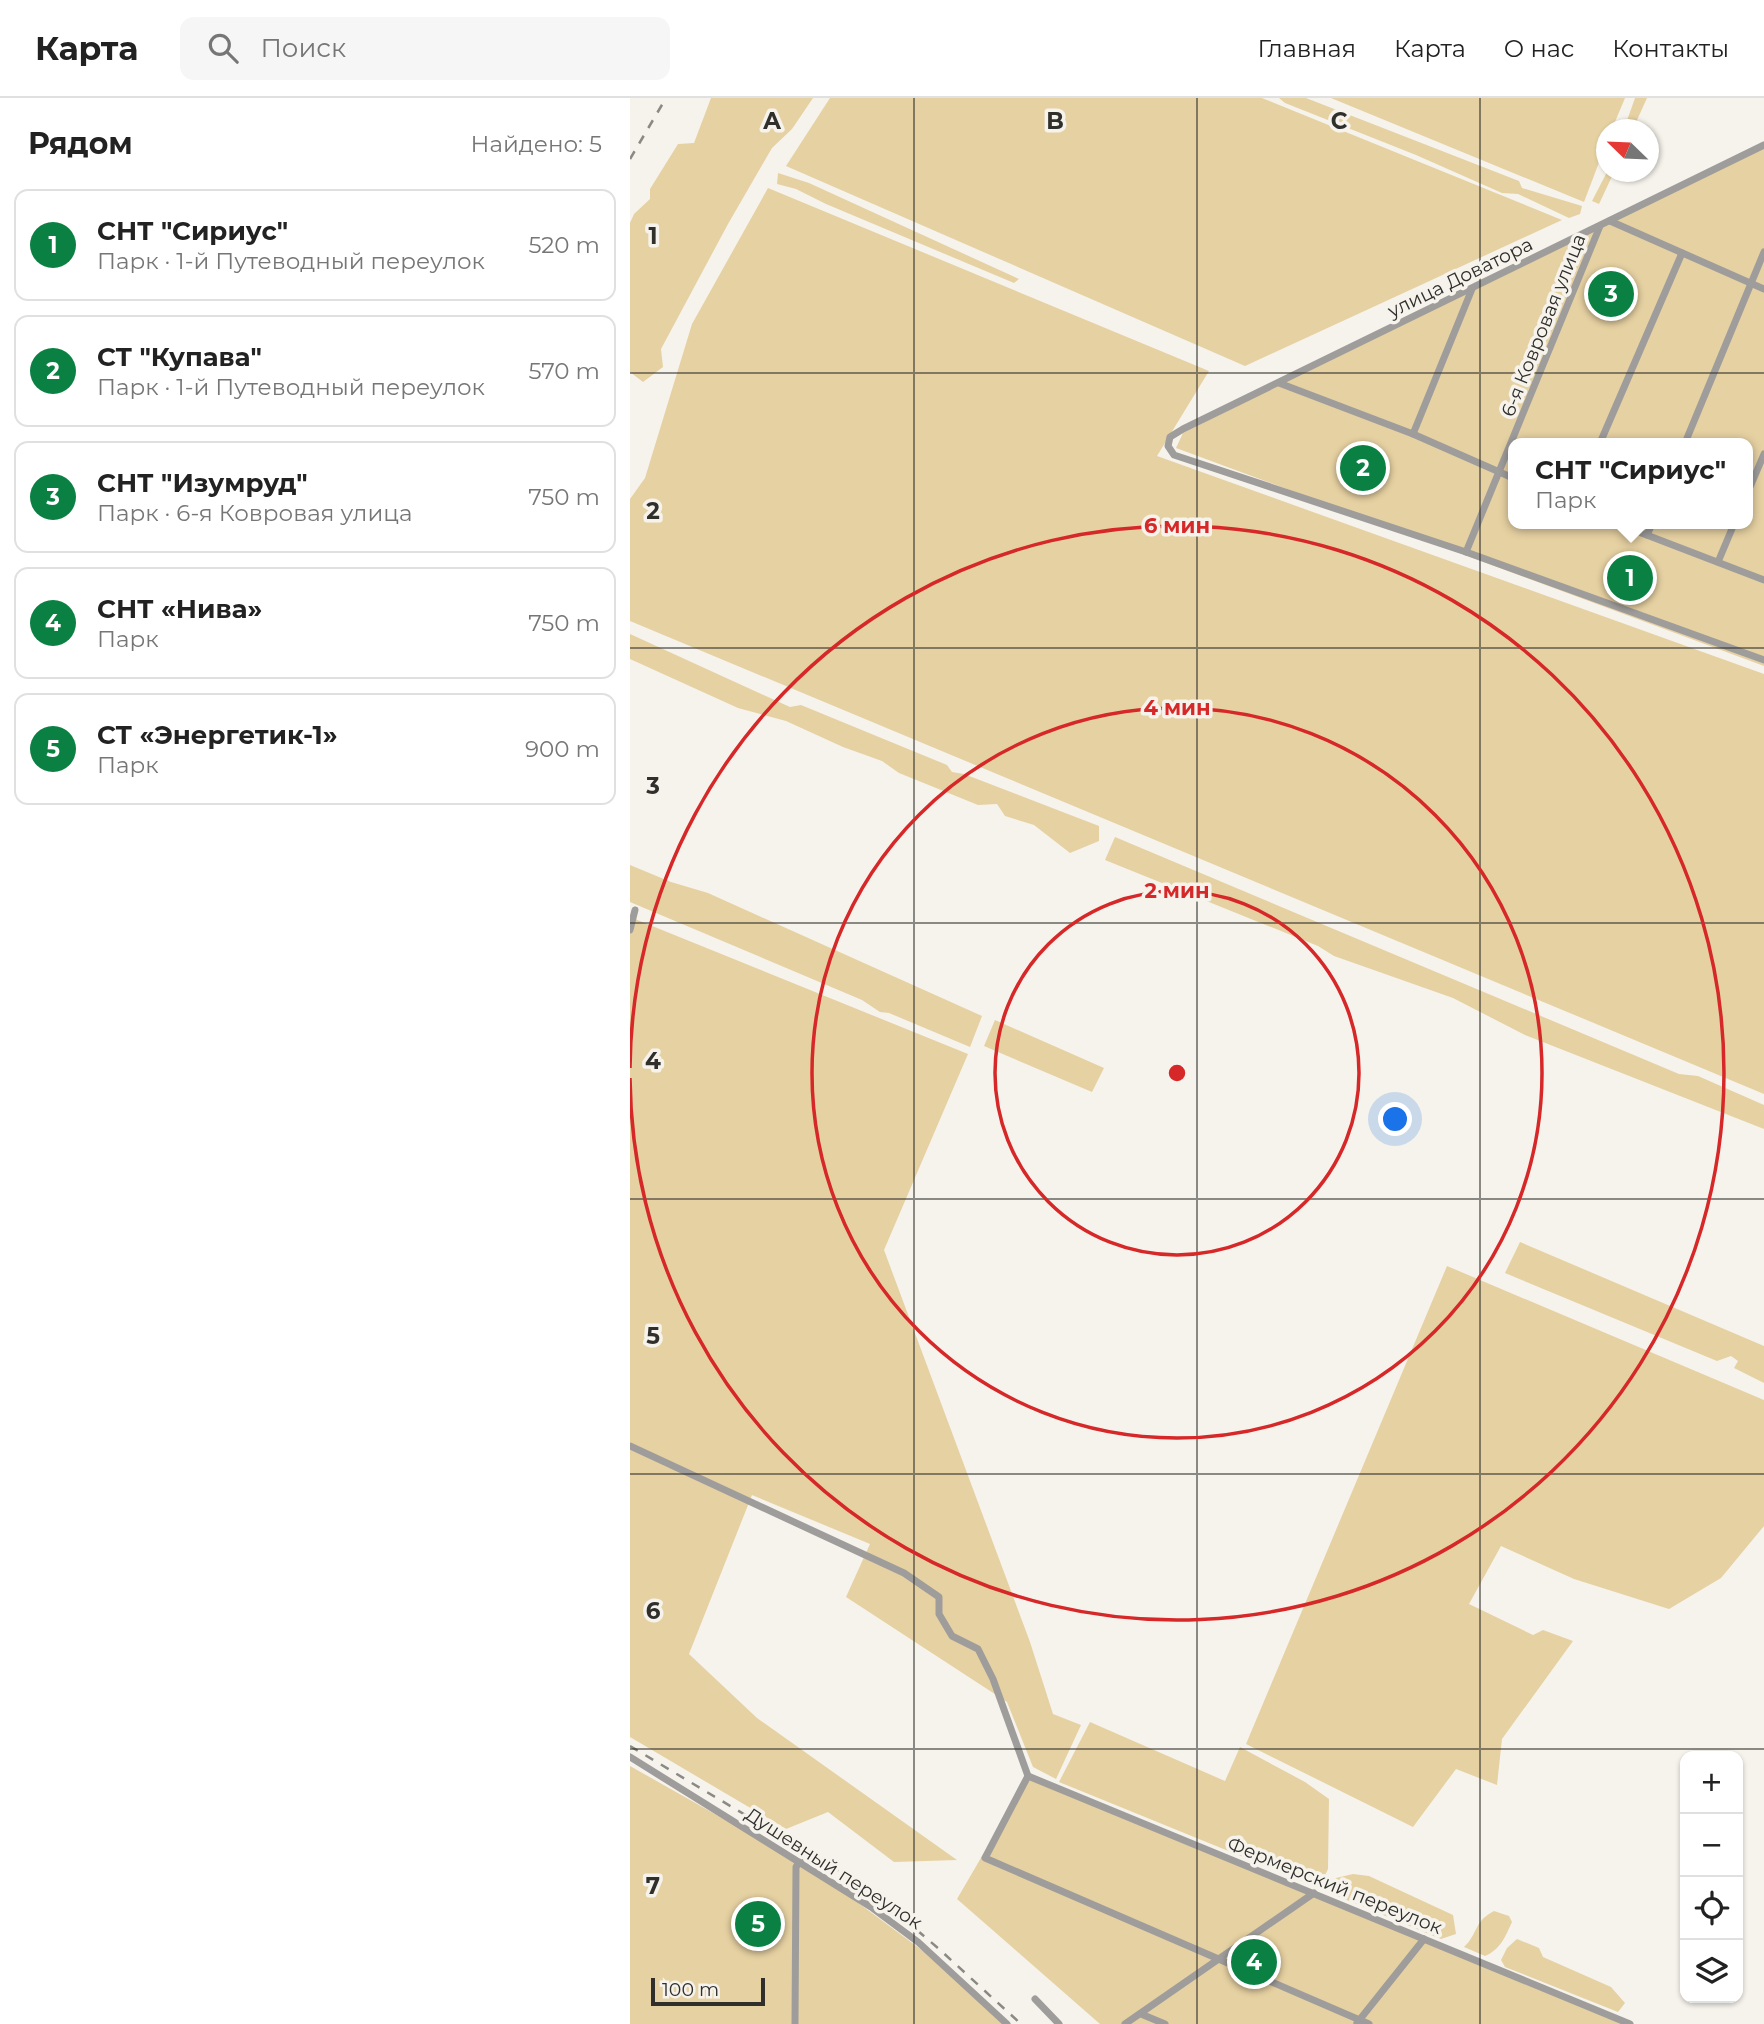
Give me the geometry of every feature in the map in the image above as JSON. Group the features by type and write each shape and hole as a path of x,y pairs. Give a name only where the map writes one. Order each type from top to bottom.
{"street":[{"name":"улица Доватора","path":"1466,552 1174,455 1168,446 1170,437 1764,145"},
{"path":"1610,221 1764,289"},
{"name":"6-я Ковровая улица","path":"1513,438 1601,226"},
{"path":"1602,438 1682,253"},
{"path":"1687,438 1764,253"},
{"path":"1413,434 1473,289"},
{"path":"1279,383 1413,434 1508,476"},
{"name":"6-я Ковровая улица","path":"1466,552 1508,450"},
{"path":"1753,480 1764,454"},
{"path":"1631,529 1764,580"},
{"path":"1647,535 1650,529"},
{"path":"1718,562 1732,529"},
{"path":"1466,552 1764,660"},
{"path":"630,930 635,910"},
{"path":"630,1446 904,1573 939,1597 939,1614 952,1636 978,1649 993,1679 1028,1776 985,1858 1358,2022 1368,2024"},
{"name":"Душевный переулок","path":"630,1756 871,1907 918,1942 1007,2024"},
{"name":"Фермерский переулок","path":"1028,1776 1630,2024"},
{"path":"795,2024 796,1867 800,1861"},
{"path":"1125,2024 1314,1894"},
{"path":"1358,2022 1424,1939"},
{"path":"1035,1999 1059,2024"},
{"path":"1141,2014 1164,2024"}],"shaded area":[{"path":"711,98 813,98 792,129 772,148 661,349 663,367 643,382 630,372 630,223 634,214 650,199 650,189 678,144 694,143"},
{"path":"830,98 1262,98 1562,220 1245,366 786,166"},
{"path":"1279,98 1306,98 1519,181 1522,188 1582,206 1580,214 1569,218 1518,194 1502,193 1416,155 1285,103"},
{"path":"1331,98 1625,98 1616,119 1596,119 1596,170 1584,202"},
{"path":"1635,98 1647,98 1638,119 1628,119"},
{"path":"1764,142 1764,666 1176,448 1183,433"},
{"path":"778,173 809,183 1019,279 1014,283 796,189 777,184"},
{"path":"1602,182 1609,182 1599,204 1592,201"},
{"path":"768,188 1209,371 1157,456 1764,674 1764,1094 630,621 630,499 645,478 692,324"},
{"path":"630,634 790,707 801,705 947,765 952,772 964,774 1099,826 1099,841 1070,853 1034,825 1005,816 997,804 978,805 899,773 882,761 786,721 738,708 630,659"},
{"path":"1115,837 1679,1074 1698,1076 1764,1105 1764,1129 1525,1035 1453,998 1334,956 1318,946 1105,860"},
{"path":"630,865 671,882 708,893 982,1016 970,1047 889,1013 880,1012 862,1000 630,902"},
{"path":"630,917 968,1054 884,1250 1030,1642 1053,1714 1081,1725 1056,1779 1033,1767 1007,1702 846,1597 870,1544 752,1495 689,1654 757,1718 957,1860 894,1862 828,1812 786,1829 630,1737"},
{"path":"995,1020 1104,1068 1092,1092 984,1046"},
{"path":"1520,1242 1764,1346 1764,1383 1734,1368 1738,1361 1731,1356 1717,1361 1505,1273"},
{"path":"1447,1266 1764,1400 1764,1526 1721,1578 1669,1609 1574,1579 1501,1546 1469,1604 1533,1635 1543,1630 1573,1641 1502,1739 1497,1785 1456,1769 1413,1827 1246,1744"},
{"path":"1090,1722 1225,1781 1240,1747 1305,1782 1329,1799 1328,1869 1319,1888 1059,1782"},
{"path":"630,1766 814,1870 958,1977 1009,2024 630,2024"},
{"path":"1028,1777 1630,2024 1100,2024 957,1899"},
{"path":"1353,1874 1369,1876 1453,1915 1456,1934 1441,1939 1330,1893 1336,1878"},
{"path":"1494,1911 1509,1916 1512,1922 1499,1946 1485,1956 1464,1947 1479,1923"},
{"path":"1517,1939 1539,1948 1543,1957 1611,1987 1625,2003 1618,2012 1505,1967 1501,1960 1507,1948"}],"railway":[{"path":"630,159 666,98"},
{"path":"630,1746 849,1877 890,1907 1021,2024"}],"place":[{"name":"СНТ \"Изумруд\"","path":"1611,294"},
{"name":"СТ \"Купава\"","path":"1363,468"},
{"name":"СНТ \"Сириус\"","path":"1630,578"},
{"name":"СТ «Энергетик-1»","path":"758,1924"},
{"name":"СНТ «Нива»","path":"1254,1962"}]}
